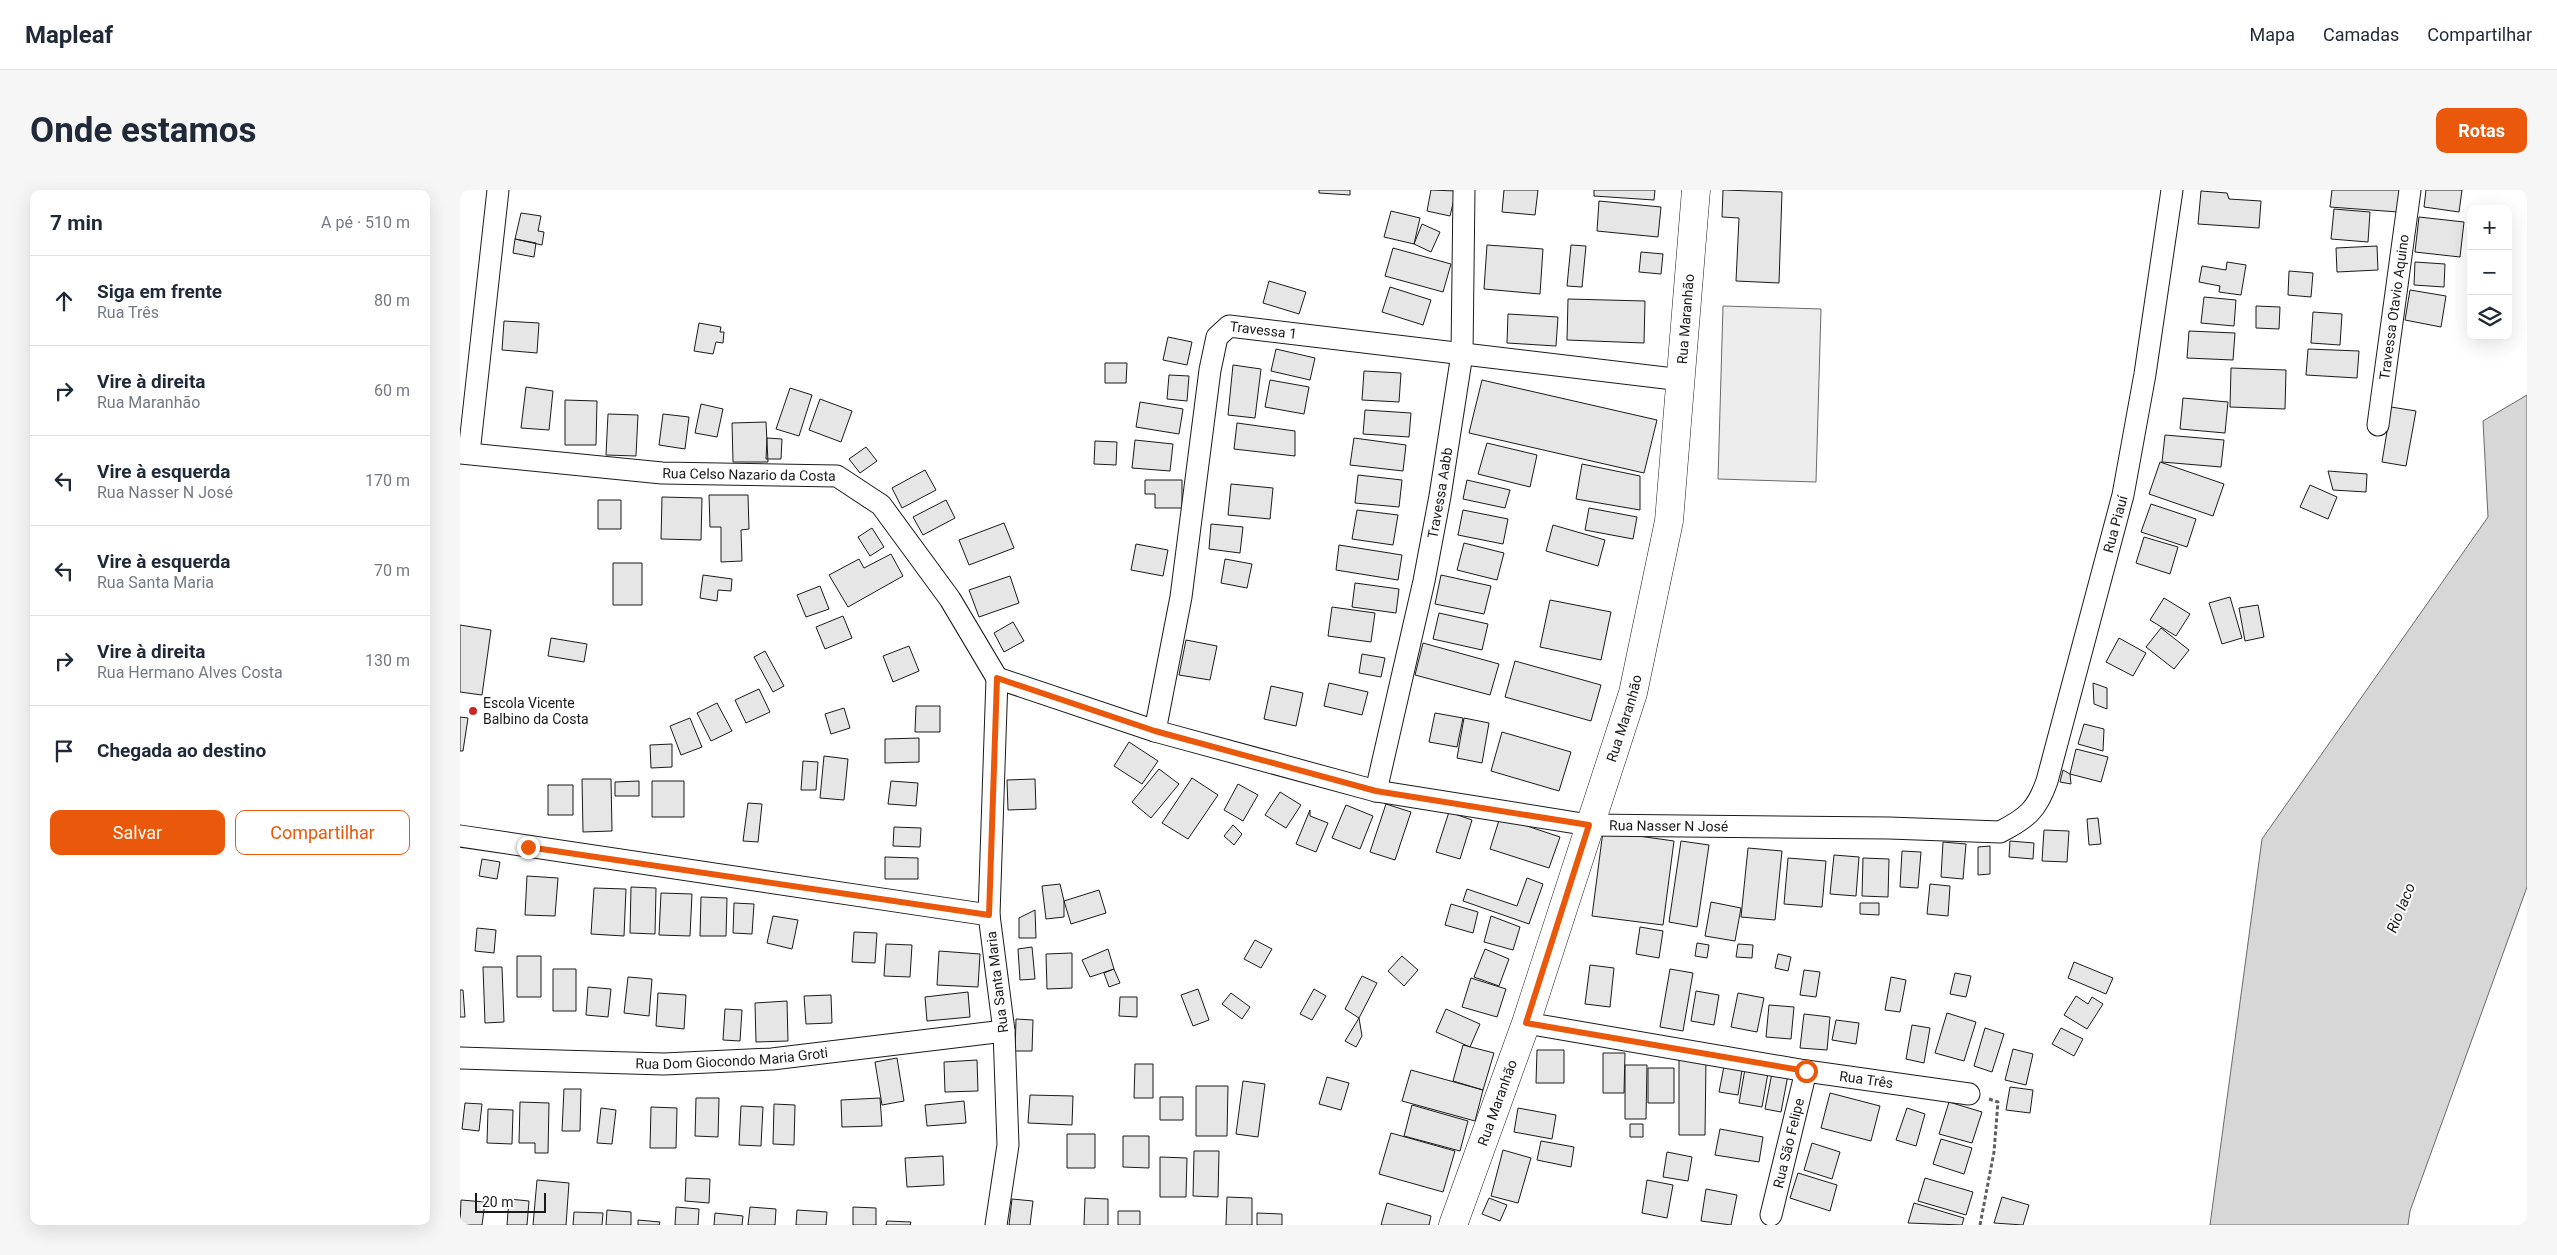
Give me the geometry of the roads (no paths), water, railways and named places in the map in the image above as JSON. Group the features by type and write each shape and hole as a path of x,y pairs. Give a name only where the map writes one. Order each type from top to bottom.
{"street":[{"path":"465,453 498,190"},
{"name":"Travessa Aabb","path":"1376,791 1426,572 1462,354 1464,190"},
{"name":"Rua Maranhão","path":"1453,1225 1526,1023 1633,693 1669,521 1696,190"},
{"name":"Rua Piauí","path":"2000,832 2017,824 2040,802 2047,781 2123,495 2145,374 2172,190"},
{"name":"Travessa Otavio Aquino","path":"2378,425 2410,190"},
{"name":"Travessa 1","path":"1155,731 1181,597 1210,370 1216,337 1229,326 1682,380"},
{"name":"Rua Celso Nazario da Costa","path":"465,453 662,473 837,476 881,505 950,599 997,678"},
{"name":"Rua Nasser N José","path":"997,678 1155,731 1376,791 1589,825 1889,828 2000,832"},
{"name":"Rua Santa Maria","path":"996,1225 1008,1145 1004,1032 989,915 997,678"},
{"path":"460,836 989,915"},
{"name":"Rua Três","path":"1526,1023 1806,1071 1969,1094"},
{"name":"Rua Dom Giocondo Maria Groti","path":"460,1058 664,1064 772,1059 1004,1032"},
{"name":"Rua São Felipe","path":"1771,1215 1806,1071"}],"water":[{"name":"Rio Iaco","path":"2527,395 2527,887 2410,1211 2408,1225 2210,1225 2262,839 2488,517 2483,421"}],"place":[{"name":"Escola Vicente Balbino da Costa","path":"473,711"}]}
